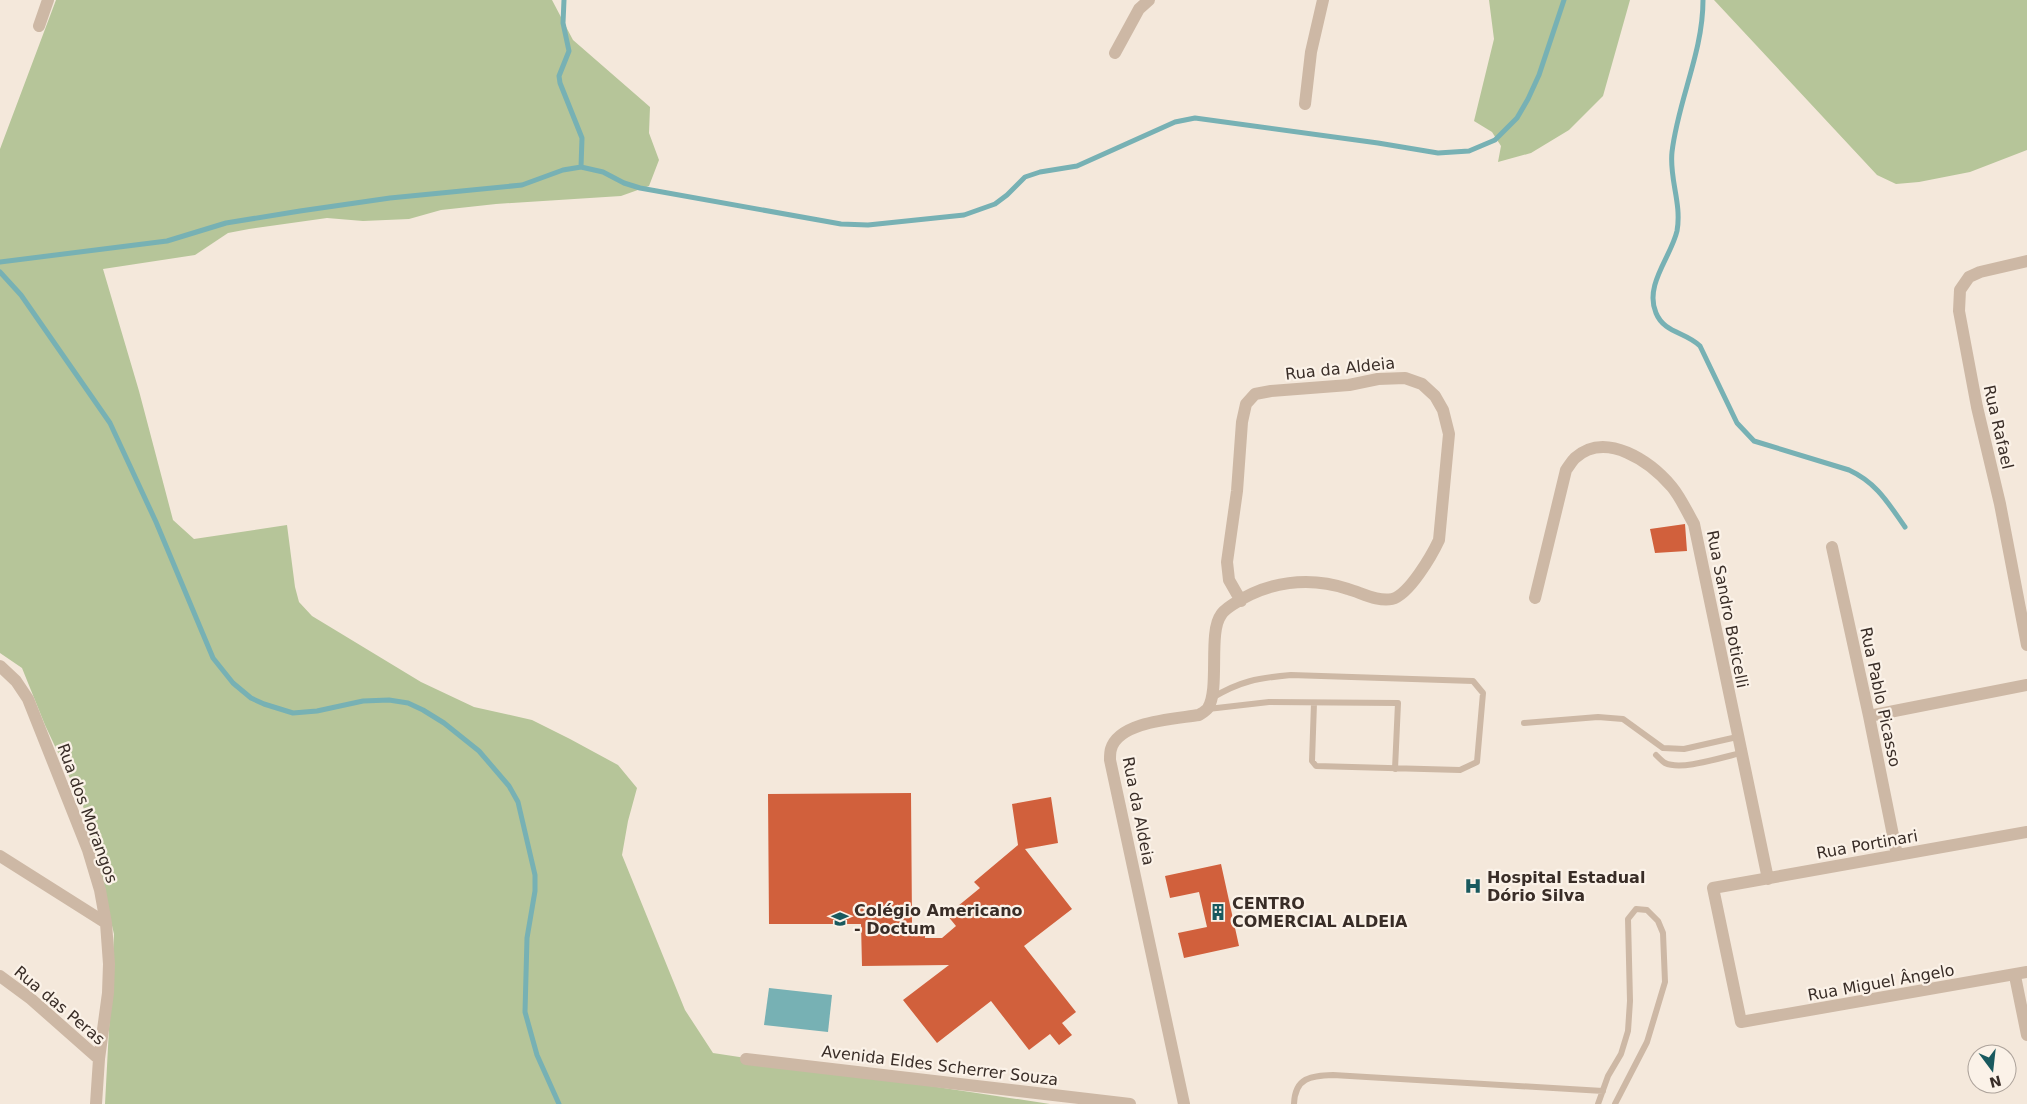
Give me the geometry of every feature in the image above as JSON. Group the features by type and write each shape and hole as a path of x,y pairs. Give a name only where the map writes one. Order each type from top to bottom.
{"street":[{"path":"39,26 48,0"},
{"path":"1115,52 1139,9 1149,0"},
{"path":"1305,104 1311,52 1323,0"},
{"name":"Rua Rafael","path":"2027,262 1980,272 1969,277 1960,290 1959,311 1977,407 2000,504 2027,644"},
{"name":"Rua da Aldeia","path":"1184,1104 1110,760 1111,748 1116,740 1133,727 1199,715 1209,704 1216,627 1220,615 1240,601 1286,583 1308,581 1333,584 1382,600 1394,598 1411,584 1432,555 1439,540 1449,434 1444,410 1435,396 1422,384 1405,378 1378,379 1349,385 1271,391 1255,394 1246,404 1242,422 1237,491 1227,562 1228,580 1240,601"},
{"name":"Rua Sandro Boticelli","path":"1535,598 1566,470 1575,458 1589,449 1611,447 1647,462 1673,488 1694,524 1768,879"},
{"name":"Rua Pablo Picasso","path":"1832,547 1870,716 1897,855"},
{"name":"Rua dos Morangos","path":"0,666 16,681 28,699 88,850 100,890 106,923 109,964 108,993 99,1059 96,1104"},
{"path":"1870,716 2027,685"},
{"name":"Rua Portinari","path":"1741,1022 1713,888 2027,832"},
{"path":"0,856 106,923"},
{"path":"2021,974 2027,1035"},
{"name":"Rua Miguel Ângelo","path":"1741,1022 2021,974"},
{"name":"Rua das Peras","path":"0,976 37,1004 99,1059"},
{"name":"Avenida Eldes Scherrer Souza","path":"746,1059 1130,1104"}],"lane":[{"path":"1209,704 1232,686 1261,678 1290,675 1473,681 1484,693 1477,762 1460,770 1316,766 1312,761 1314,703"},
{"path":"1209,704 1269,702 1398,703 1396,769"},
{"path":"1524,723 1598,718 1623,719 1663,748 1670,749 1684,749 1737,737"},
{"path":"1656,755 1665,763 1678,765 1741,752"},
{"path":"1598,1104 1608,1076 1621,1054 1628,1031 1630,1001 1628,919 1636,909 1647,910 1658,921 1663,934 1665,982 1647,1042 1615,1104"},
{"path":"1294,1104 1294,1098 1302,1082 1312,1076 1333,1075 1602,1091"}],"green space":[{"path":"56,0 552,0 573,40 650,107 649,133 659,160 649,186 621,196 496,204 441,210 409,219 363,221 327,218 228,233 195,255 103,269 139,391 173,520 194,539 287,525 295,587 299,602 312,616 421,682 474,707 532,720 618,765 637,788 628,821 622,855 685,1010 713,1053 1050,1104 105,1104 114,934 83,806 45,725 22,668 0,653 0,149"},
{"path":"1489,0 1630,0 1603,96 1569,130 1531,153 1498,162 1501,146 1492,132 1474,121 1494,39"},
{"path":"1714,0 2027,0 2027,150 1970,172 1919,182 1896,184 1877,175"}],"water":[{"path":"769,988 832,995 828,1032 764,1025"}],"building":[{"path":"1685,524 1687,551 1655,553 1650,529"},
{"name":"Colégio Americano - Doctum","path":"911,793 912,924 924,924 925,938 942,938 956,926 947,915 980,888 974,882 1018,845 1012,804 1051,797 1058,843 1025,849 1072,909 1024,946 1076,1012 1062,1023 1072,1035 1059,1045 1050,1034 1029,1050 991,1001 937,1043 903,1000 949,965 862,966 861,924 769,924 768,794"},
{"name":"CENTRO COMERCIAL ALDEIA","path":"1221,864 1239,946 1184,958 1178,933 1207,927 1199,892 1170,898 1165,876"}],"waterway":[{"path":"564,0 563,23 569,51 559,76 582,138 581,167"},
{"path":"0,262 167,241 226,223 300,211 390,198 522,185 563,170 581,167 603,172 624,183 640,188 841,224 868,225 964,215 995,204 1025,177 1040,172 1077,166 1175,122 1195,118 1438,153 1469,151 1495,140 1517,118 1539,75 1564,0"},
{"path":"1703,0 1699,39 1679,114 1672,152 1672,172 1678,211 1677,231 1653,292 1653,303 1656,313 1664,325 1700,346 1737,423 1754,441 1849,470 1859,475 1875,487 1905,527"},
{"path":"0,272 21,295 110,423 156,522 213,658 233,683 251,698 293,713 317,711 363,701 389,700 408,703 444,723 479,751 509,786 518,802 535,875 535,891 527,938 525,1012 537,1055 559,1104"}],"place":[{"name":"Hospital Estadual Dório Silva","path":"1473,886"},
{"name":"CENTRO COMERCIAL ALDEIA","path":"1218,912"},
{"name":"Colégio Americano - Doctum","path":"840,919"}]}
